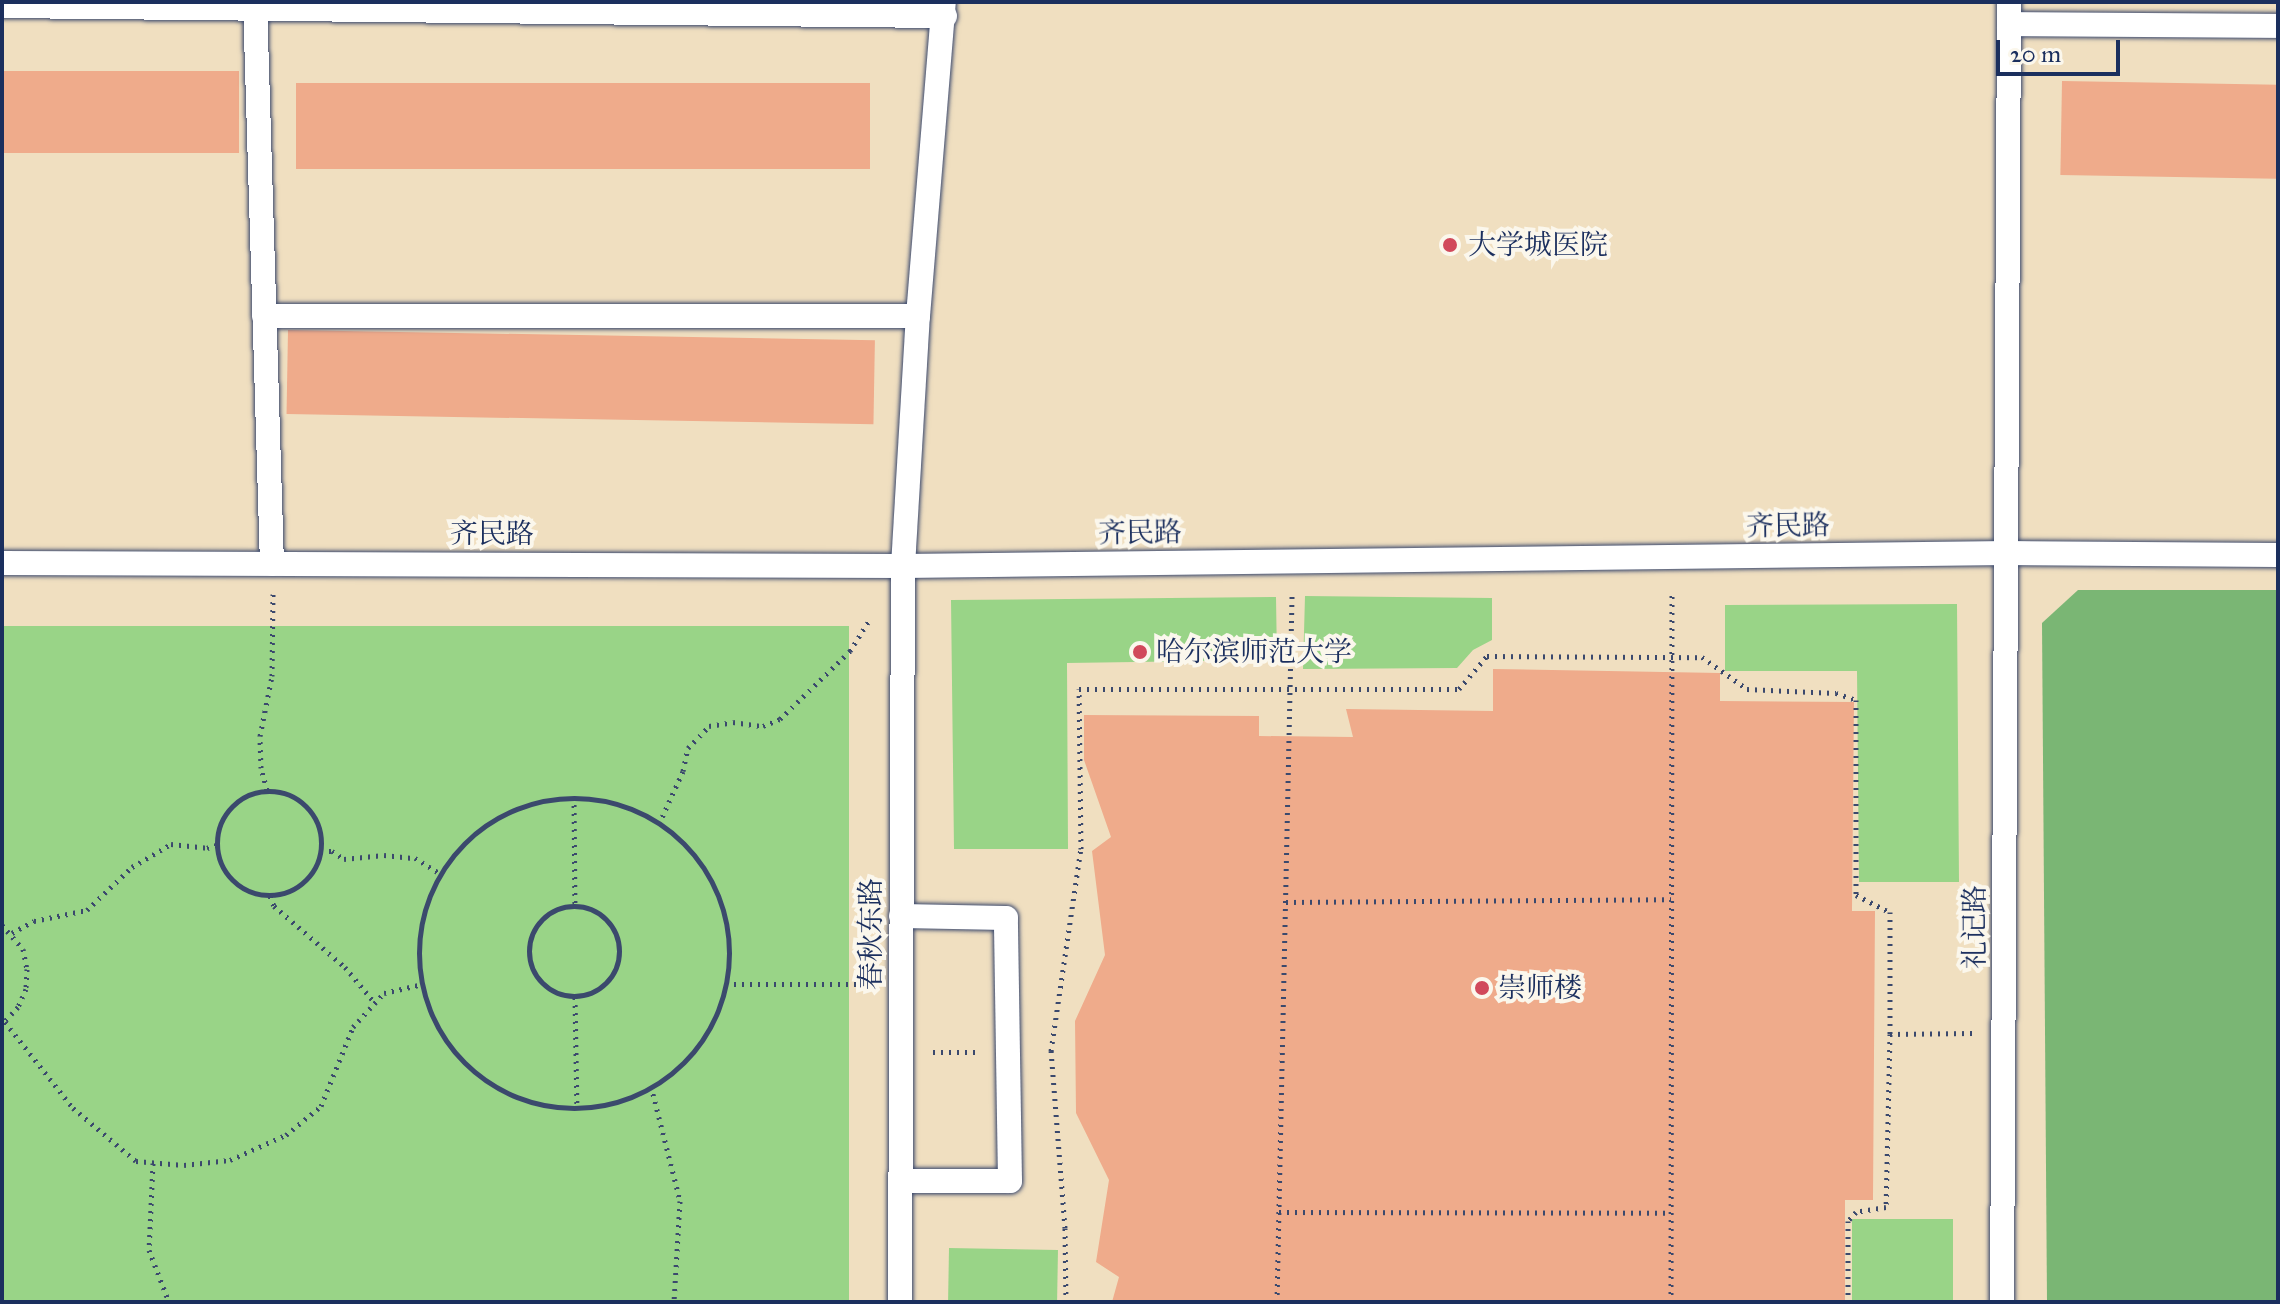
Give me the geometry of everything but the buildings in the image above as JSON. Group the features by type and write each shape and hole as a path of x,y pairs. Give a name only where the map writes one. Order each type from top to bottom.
{"lane":[{"path":"255,5 272,564"},
{"path":"2,6 944,9"},
{"name":"春秋东路","path":"900,1302 903,566 918,316 944,9"},
{"path":"2009,13 2278,26"},
{"name":"礼记路","path":"2002,1302 2009,13"},
{"path":"264,316 918,316"},
{"name":"齐民路","path":"2,563 903,566 2008,553 2278,555"},
{"path":"900,1181 1010,1181 1006,918 901,916"}],"path":[{"path":"1671,1302 1672,558"},
{"path":"1277,1302 1293,562"},
{"path":"267,790 261,768 260,736 272,676 275,626 272,564"},
{"path":"659,824 683,771 688,748 709,726 733,722 763,726 780,719 850,651 873,614"},
{"path":"1066,1302 1065,1228 1051,1051 1081,849 1079,689 1459,689 1487,656 1702,657 1747,689 1836,693 1856,700 1856,895 1890,912 1890,1034 1886,1207 1856,1212 1848,1221 1848,1302"},
{"path":"267,790 285,793 308,809 320,833 321,851 315,869 304,883 288,893 270,896 239,887 218,861 216,845 218,829 237,801 267,790"},
{"path":"574,797 575,906"},
{"path":"574,797 627,806 659,824 674,832 709,873 728,924 726,984 710,1028 676,1070 630,1098 577,1108 529,1102 484,1080 449,1047 426,1003 422,984 418,955 424,906 446,862 481,827 525,805 574,797"},
{"path":"12,933 34,921 87,910 132,867 171,844 207,848 216,845"},
{"path":"321,851 332,851 344,859 384,855 415,858 441,874"},
{"path":"270,896 274,906 345,967 375,1003"},
{"path":"1286,902 1671,899"},
{"path":"575,906 590,909 613,929 619,959 613,974 603,986 590,994 575,997 561,995 538,978 529,952 531,937 548,915 575,906"},
{"path":"2,925 23,949 27,979 18,1007 4,1023 73,1108 136,1161 184,1165 230,1160 286,1135 321,1106 353,1027 384,993 422,984"},
{"path":"726,984 901,984"},
{"path":"575,997 577,1108"},
{"path":"1890,1034 2004,1032"},
{"path":"651,1086 680,1201 674,1302"},
{"path":"153,1163 149,1250 169,1302"},
{"path":"1279,1212 1671,1213"}],"green space":[{"path":"2078,590 2278,590 2278,1302 2047,1302 2042,623"},
{"path":"1305,596 1492,598 1492,640 1473,650 1457,668 1303,669"},
{"path":"1276,597 1277,660 1067,663 1068,849 954,849 951,600"},
{"path":"1957,604 1959,882 1859,882 1857,671 1725,671 1725,605"},
{"path":"2,626 849,626 849,1302 2,1302"},
{"path":"1852,1219 1953,1219 1953,1302 1852,1302"},
{"path":"949,1248 1058,1250 1057,1302 948,1302"}],"place":[{"name":"大学城医院","path":"1450,245"},
{"name":"哈尔滨师范大学","path":"1140,652"},
{"name":"崇师楼","path":"1482,988"}]}
